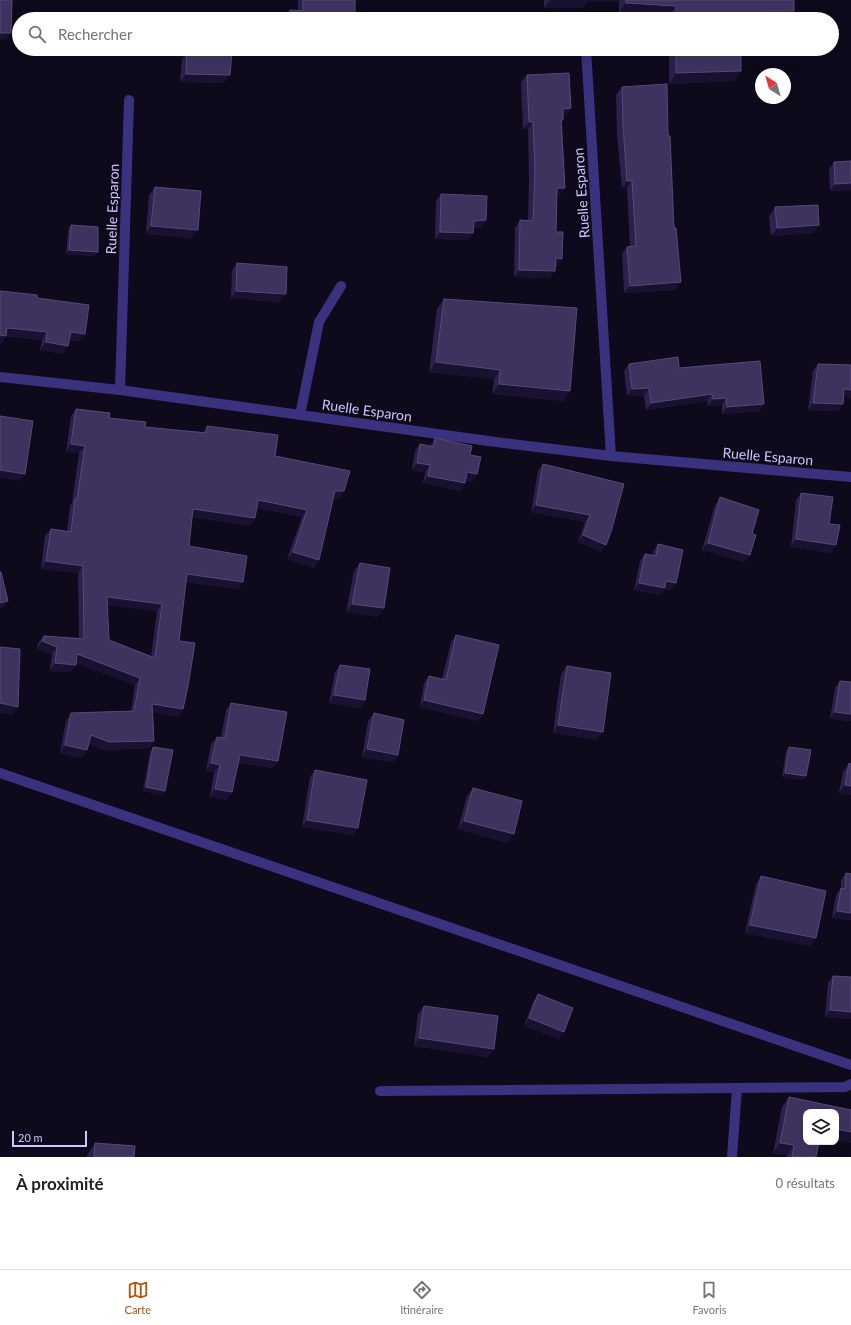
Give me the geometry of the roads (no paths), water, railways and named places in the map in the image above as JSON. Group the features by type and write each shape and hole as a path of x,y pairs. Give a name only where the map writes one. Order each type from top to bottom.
{"street":[{"name":"Ruelle Esparon","path":"586,56 611,456"},
{"name":"Ruelle Esparon","path":"120,390 130,100"},
{"path":"300,415 319,322 341,286"},
{"name":"Ruelle Esparon","path":"0,377 120,390 480,440 611,456 851,477"},
{"path":"0,773 851,1065"},
{"path":"380,1091 845,1087 851,1084"},
{"path":"732,1157 737,1088"}]}
